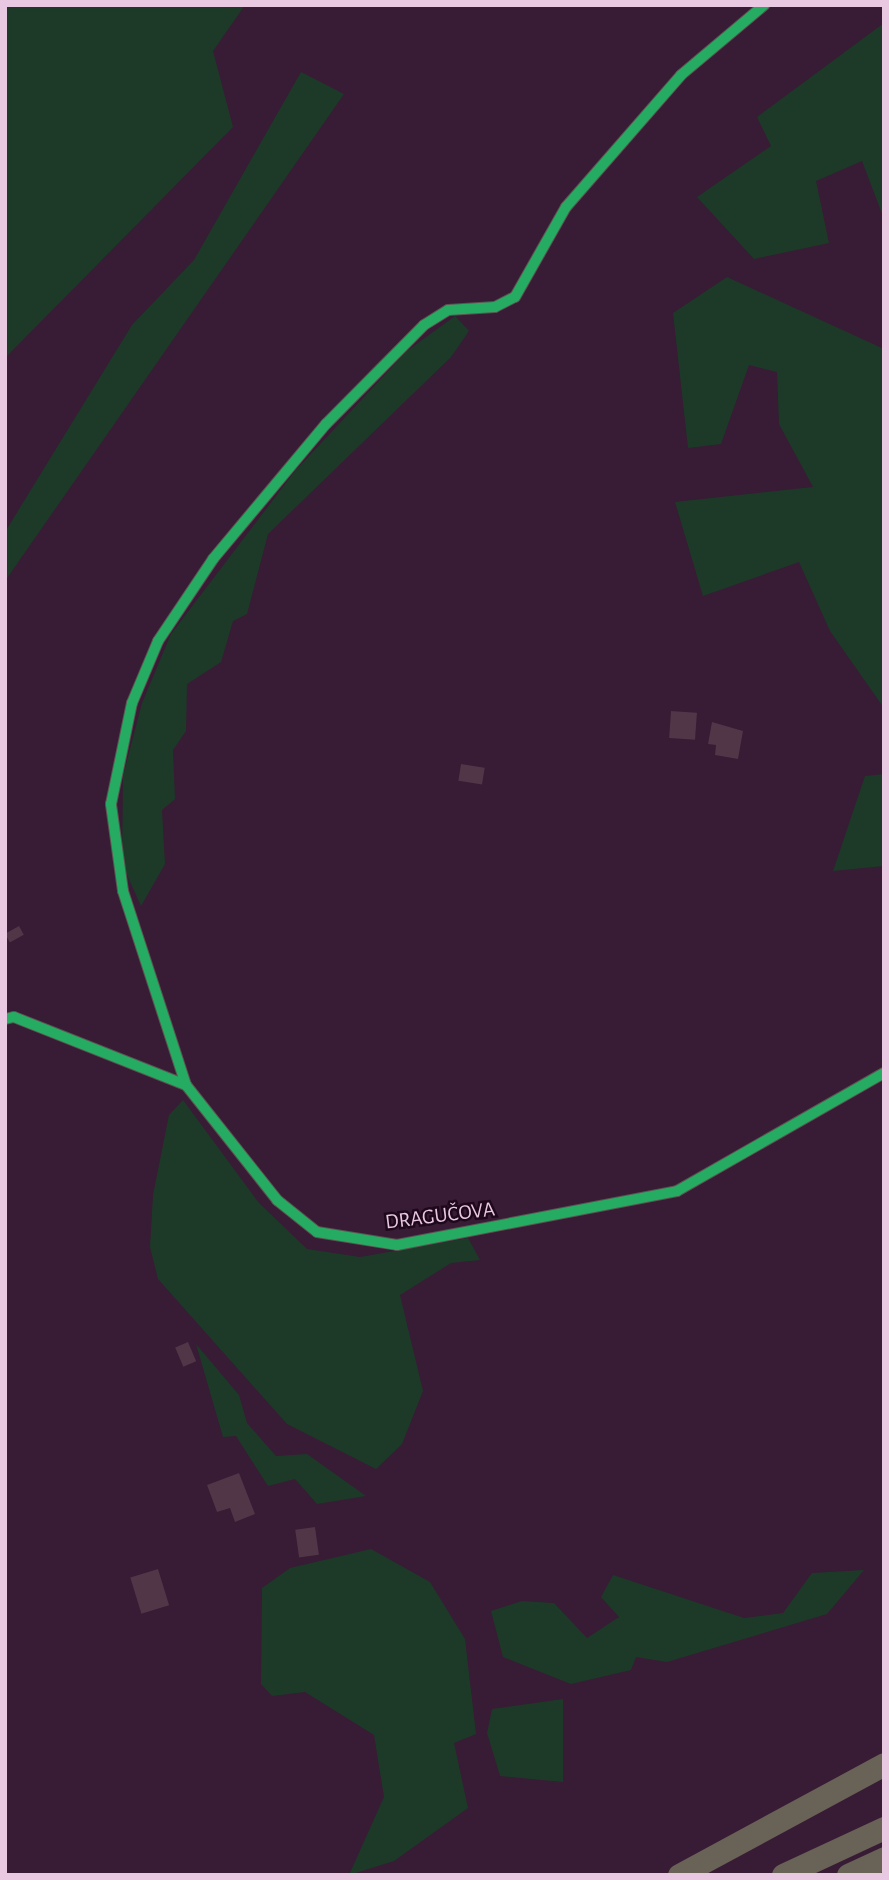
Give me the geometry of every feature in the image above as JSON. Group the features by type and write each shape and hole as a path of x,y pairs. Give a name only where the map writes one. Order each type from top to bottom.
{"highway":[{"path":"680,1875 884,1764"},
{"path":"783,1875 884,1828"},
{"path":"848,1875 884,1858"}],"street":[{"path":"186,1085 123,891 111,804 132,703 158,641 213,559 326,424 424,325 448,310 495,307 515,297 566,207 681,75 764,5"},
{"path":"5,1019 14,1017 186,1085"},
{"name":"DRAGUČOVA","path":"186,1085 277,1200 307,1224 349,1242 397,1245 677,1191 884,1073"}],"green space":[{"path":"5,5 245,5 213,51 233,127 5,358"},
{"path":"884,23 884,219 862,161 816,181 829,243 754,259 697,197 771,146 757,117"},
{"path":"301,72 344,94 5,581 5,532 132,325 194,260"},
{"path":"727,277 884,349 884,708 830,631 799,562 703,596 675,502 813,487 779,424 777,372 749,365 721,444 688,448 673,313"},
{"path":"455,316 469,331 451,357 268,534 247,614 233,621 221,662 187,684 186,731 173,750 175,799 162,810 165,864 141,906 122,864 123,776 142,703 171,634 295,471 407,351"},
{"path":"884,774 884,866 833,871 865,776"},
{"path":"183,1100 259,1203 307,1249 360,1257 468,1238 480,1260 451,1263 400,1295 423,1391 402,1444 376,1469 287,1424 158,1279 150,1247 153,1195 169,1115"},
{"path":"196,1344 239,1395 247,1423 276,1456 307,1454 366,1496 317,1504 295,1479 268,1486 236,1436 223,1437"},
{"path":"371,1549 430,1582 465,1639 476,1734 454,1743 468,1808 394,1861 349,1875 384,1797 374,1735 305,1692 272,1696 261,1684 262,1588 290,1568"},
{"path":"864,1570 827,1614 667,1662 636,1657 631,1670 571,1684 503,1657 491,1611 522,1601 554,1603 587,1638 619,1617 601,1597 613,1575 744,1618 783,1613 812,1573"},
{"path":"563,1699 563,1782 500,1776 487,1733 492,1709"}],"building":[{"path":"671,711 697,713 695,740 669,738"},
{"path":"712,722 743,731 738,759 715,755 716,745 708,744"},
{"path":"461,764 485,768 482,785 458,781"},
{"path":"19,926 24,935 10,943 5,934"},
{"path":"188,1342 196,1361 183,1367 175,1347"},
{"path":"239,1473 255,1514 235,1522 230,1508 217,1512 207,1485"},
{"path":"315,1527 319,1555 299,1558 295,1530"},
{"path":"158,1569 169,1605 141,1614 130,1577"}],"cycle path":[{"path":"186,1085 123,891 111,804 132,703 158,641 213,559 326,424 424,325 448,310 495,307 515,297 566,207 681,75 764,5"},
{"path":"5,1019 14,1017 186,1085 277,1200 317,1232 397,1245 677,1191 884,1073"}]}
